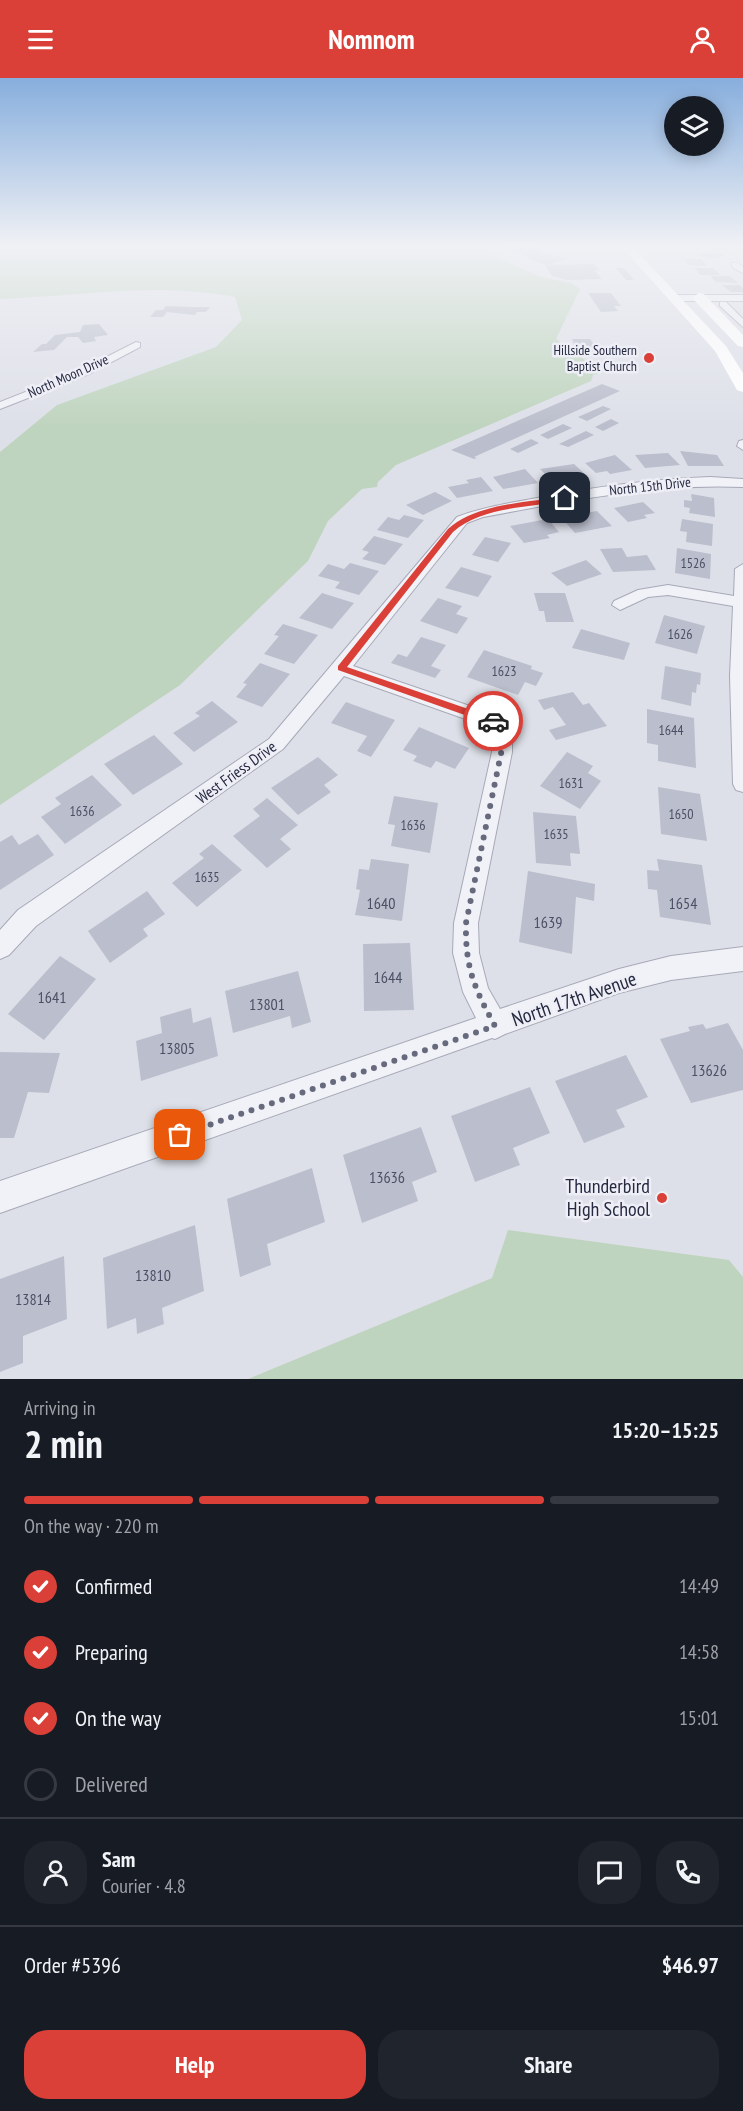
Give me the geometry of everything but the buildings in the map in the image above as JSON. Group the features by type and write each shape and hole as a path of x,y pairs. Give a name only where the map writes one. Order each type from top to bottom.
{"main road":[{"path":"682,306 721,349 743,387"},
{"path":"713,306 720,310 743,343"}],"street":[{"path":"720,310 734,315 743,324"},
{"name":"North Moon Drive","path":"0,406 85,372 136,345"},
{"name":"North 15th Drive","path":"455,526 462,520 480,513 647,484 691,481 743,483"},
{"name":"West Friess Drive","path":"0,947 27,918 276,744 341,668 455,526"},
{"path":"743,569 739,676 743,784"},
{"path":"620,605 644,593 668,590 742,602"},
{"path":"341,668 485,718 502,728 504,739 502,752 466,923 466,953 473,982 495,1026"},
{"name":"North 17th Avenue","path":"0,1197 619,981 671,968 743,959"}],"green space":[{"path":"238,306 572,306 556,339 602,372 593,375 591,381 396,465 378,482 377,487 362,489 328,521 308,561 180,685 0,805 0,452 57,405 216,347 242,320"},
{"name":"Thunderbird High School","path":"508,1230 729,1260 743,1277 743,1379 248,1379 492,1278"}],"way so far":[{"path":"180,1135 495,1026 476,992 466,953 466,923 504,739 502,728 493,721"}],"place":[{"name":"Hillside Southern Baptist Church","path":"649,358"},
{"name":"Thunderbird High School","path":"662,1198"}],"route":[{"path":"493,721 341,668 462,520 480,513 565,498"}]}
